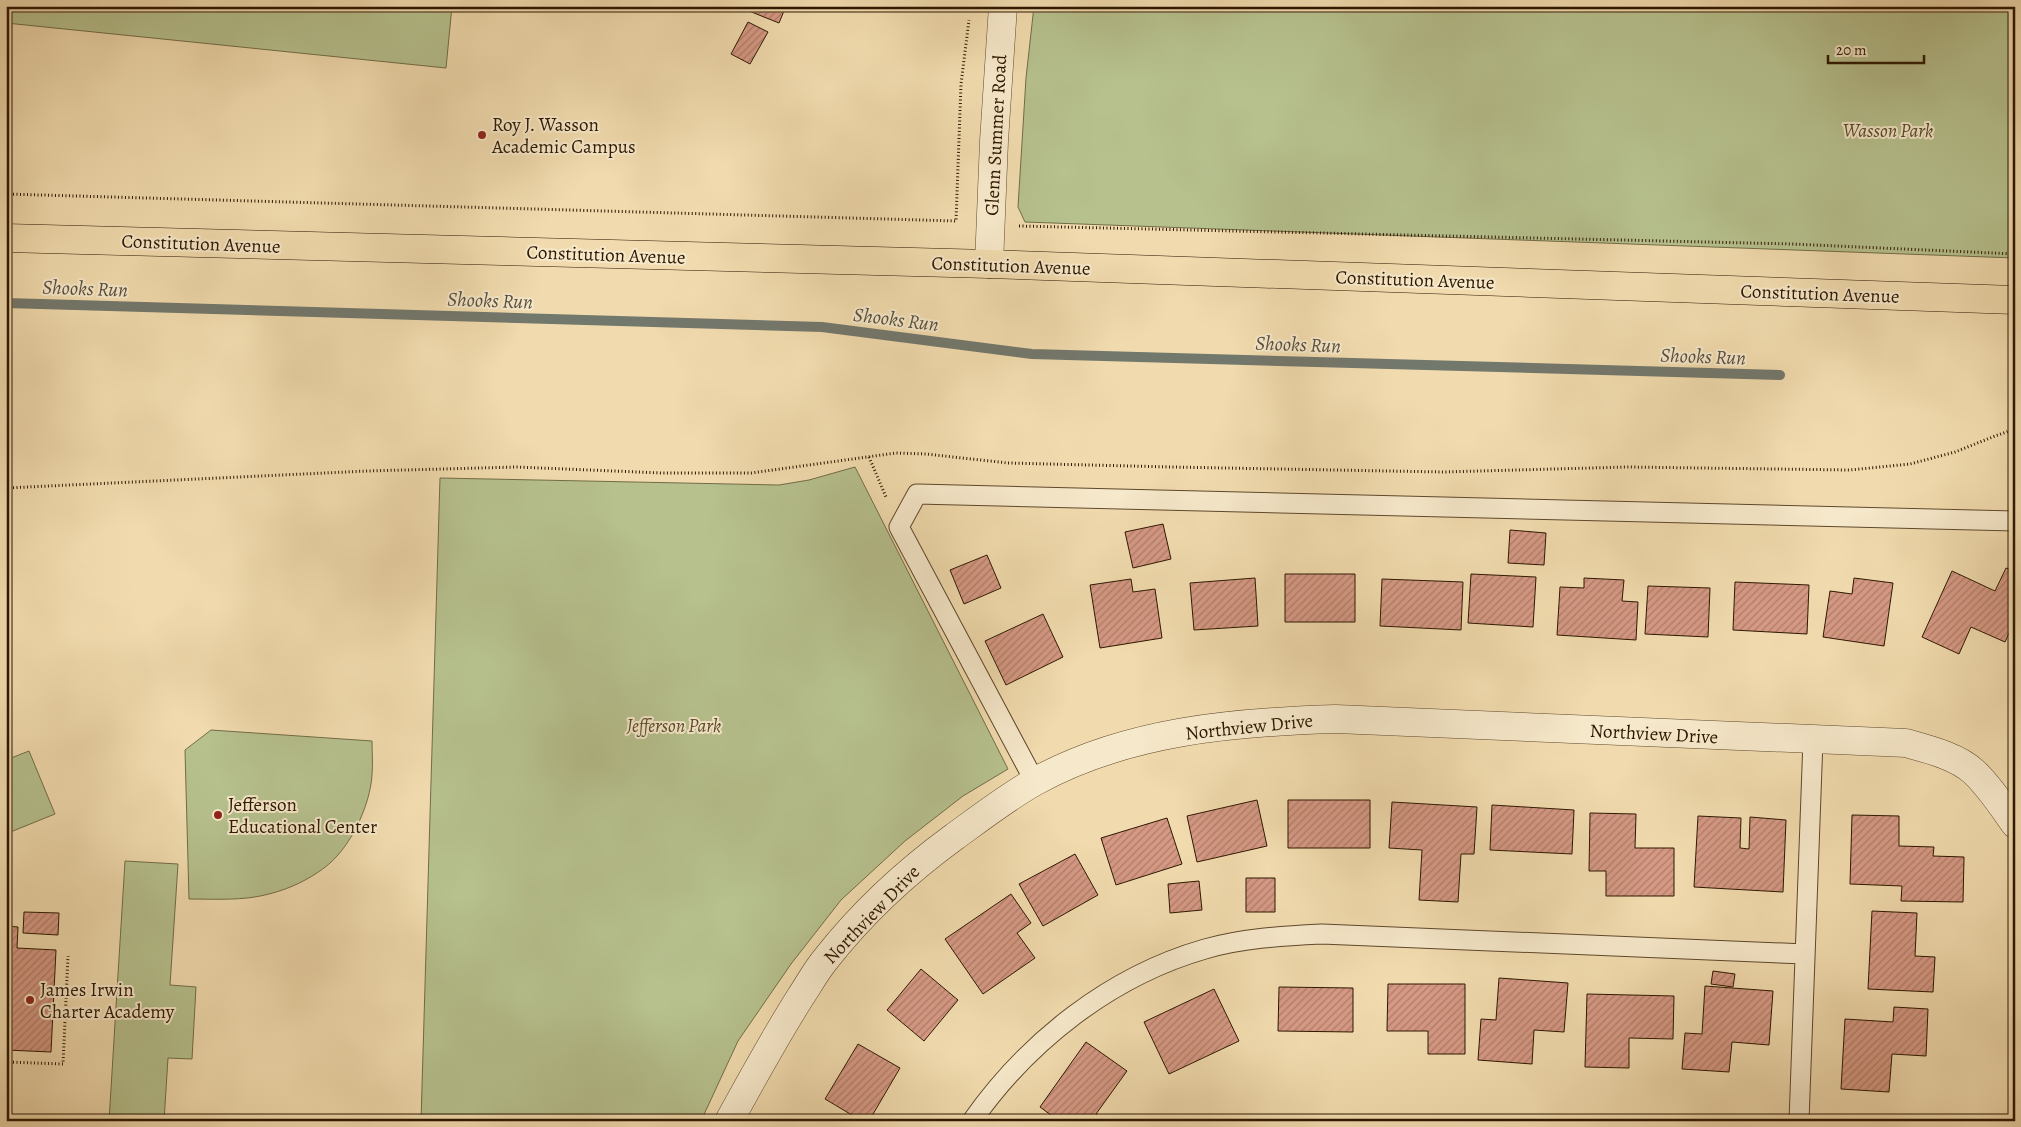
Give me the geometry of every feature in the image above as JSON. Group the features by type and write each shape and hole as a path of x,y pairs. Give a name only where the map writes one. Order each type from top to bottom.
{"main road":[{"name":"Constitution Avenue","path":"6,238 989,264 2015,300"}],"street":[{"name":"Glenn Summer Road","path":"989,264 1002,6"},
{"name":"Northview Drive","path":"729,1121 784,1023 824,961 882,897 927,858 983,816 1035,782 1084,759 1146,740 1210,727 1268,721 1336,719 1906,743 1938,752 1973,770 2015,824"}],"lane":[{"path":"1035,782 899,527 917,494 2015,521"},
{"path":"1799,1121 1813,740"},
{"path":"972,1121 1008,1076 1051,1033 1098,998 1144,971 1206,948 1270,937 1322,934 1805,954"}],"path":[{"path":"956,221 961,84 970,16"},
{"path":"6,194 956,221 991,225 1792,244 2015,254"},
{"path":"868,456 899,527"},
{"path":"6,1062 63,1064 68,956"}],"green space":[{"path":"6,6 452,6 446,68 6,23"},
{"name":"Wasson Park","path":"1034,6 2015,6 2015,258 1025,222 1018,207 1026,78"},
{"name":"Jefferson Park","path":"855,467 1008,769 963,796 905,841 841,900 791,964 738,1041 701,1121 421,1121 440,478 779,485 809,480"},
{"path":"211,730 372,741 372,775 363,813 342,850 324,868 291,887 269,894 240,899 189,899 185,750"},
{"path":"29,751 55,814 8,833 6,829 6,760"},
{"path":"125,861 178,864 170,985 196,987 192,1059 168,1058 164,1121 109,1121"}],"building":[{"path":"751,6 786,6 779,23 749,11"},
{"path":"748,22 768,32 750,64 731,54"},
{"path":"1163,524 1171,559 1133,568 1125,532"},
{"path":"1510,530 1546,533 1544,565 1508,563"},
{"path":"987,555 1001,588 964,604 950,570"},
{"path":"2006,568 2015,571 2015,620 2005,642 1971,627 1959,654 1922,637 1952,571 1995,591"},
{"path":"1285,574 1355,574 1355,622 1285,622"},
{"path":"1471,574 1536,577 1533,627 1468,623"},
{"path":"1255,578 1258,626 1194,630 1190,583"},
{"path":"1584,578 1624,580 1622,601 1638,602 1636,640 1557,635 1560,587 1584,588"},
{"path":"1854,578 1893,583 1884,646 1823,637 1830,591 1852,594"},
{"path":"1131,579 1133,592 1155,589 1162,638 1100,648 1090,585"},
{"path":"1382,579 1463,582 1461,630 1380,626"},
{"path":"1735,582 1809,585 1807,634 1733,630"},
{"path":"1648,586 1710,588 1708,637 1645,634"},
{"path":"1043,614 1063,657 1006,685 985,641"},
{"path":"1257,800 1267,846 1197,862 1187,816"},
{"path":"1288,800 1370,800 1370,848 1288,848"},
{"path":"1392,802 1477,807 1474,854 1461,854 1458,902 1419,900 1422,850 1389,848"},
{"path":"1492,805 1574,810 1572,854 1490,850"},
{"path":"1590,813 1636,814 1635,848 1674,848 1674,896 1606,896 1606,871 1589,871"},
{"path":"1852,815 1899,816 1899,846 1934,847 1933,856 1964,857 1963,902 1901,901 1902,886 1850,884"},
{"path":"1698,816 1741,818 1740,848 1749,849 1750,817 1786,820 1783,892 1694,887"},
{"path":"1167,818 1182,864 1116,885 1101,838"},
{"path":"1075,854 1098,895 1043,926 1019,884"},
{"path":"1246,878 1275,878 1275,912 1246,912"},
{"path":"1199,881 1202,910 1170,913 1168,884"},
{"path":"1011,894 1031,923 1017,933 1035,958 983,994 945,939"},
{"path":"1872,911 1917,913 1915,956 1935,957 1933,992 1868,989"},
{"path":"24,912 59,913 58,935 23,933"},
{"name":"James Irwin Charter Academy","path":"6,926 18,927 17,948 56,950 51,1052 6,1050"},
{"path":"921,969 958,1000 924,1041 887,1010"},
{"path":"1713,971 1735,974 1733,987 1711,984"},
{"path":"1499,978 1568,983 1564,1032 1534,1030 1532,1064 1478,1060 1481,1019 1496,1020"},
{"path":"1388,984 1465,984 1465,1054 1428,1054 1428,1031 1387,1031"},
{"path":"1705,986 1773,991 1769,1045 1732,1042 1729,1072 1682,1069 1685,1033 1702,1034"},
{"path":"1279,987 1353,988 1353,1032 1278,1031"},
{"path":"1214,989 1239,1041 1169,1074 1144,1022"},
{"path":"1587,994 1674,996 1673,1039 1629,1038 1629,1068 1585,1067"},
{"path":"1894,1007 1928,1009 1926,1056 1892,1054 1889,1092 1841,1089 1845,1019 1893,1022"},
{"path":"1086,1042 1127,1071 1096,1114 1106,1121 1059,1121 1040,1107"},
{"path":"858,1044 900,1068 869,1121 862,1121 825,1099"}],"waterway":[{"name":"Shooks Run","path":"6,303 822,327 1032,354 1780,375"}],"place":[{"name":"Roy J. Wasson Academic Campus","path":"482,135"},
{"name":"Jefferson Educational Center","path":"218,815"},
{"name":"James Irwin Charter Academy","path":"30,1000"}]}
